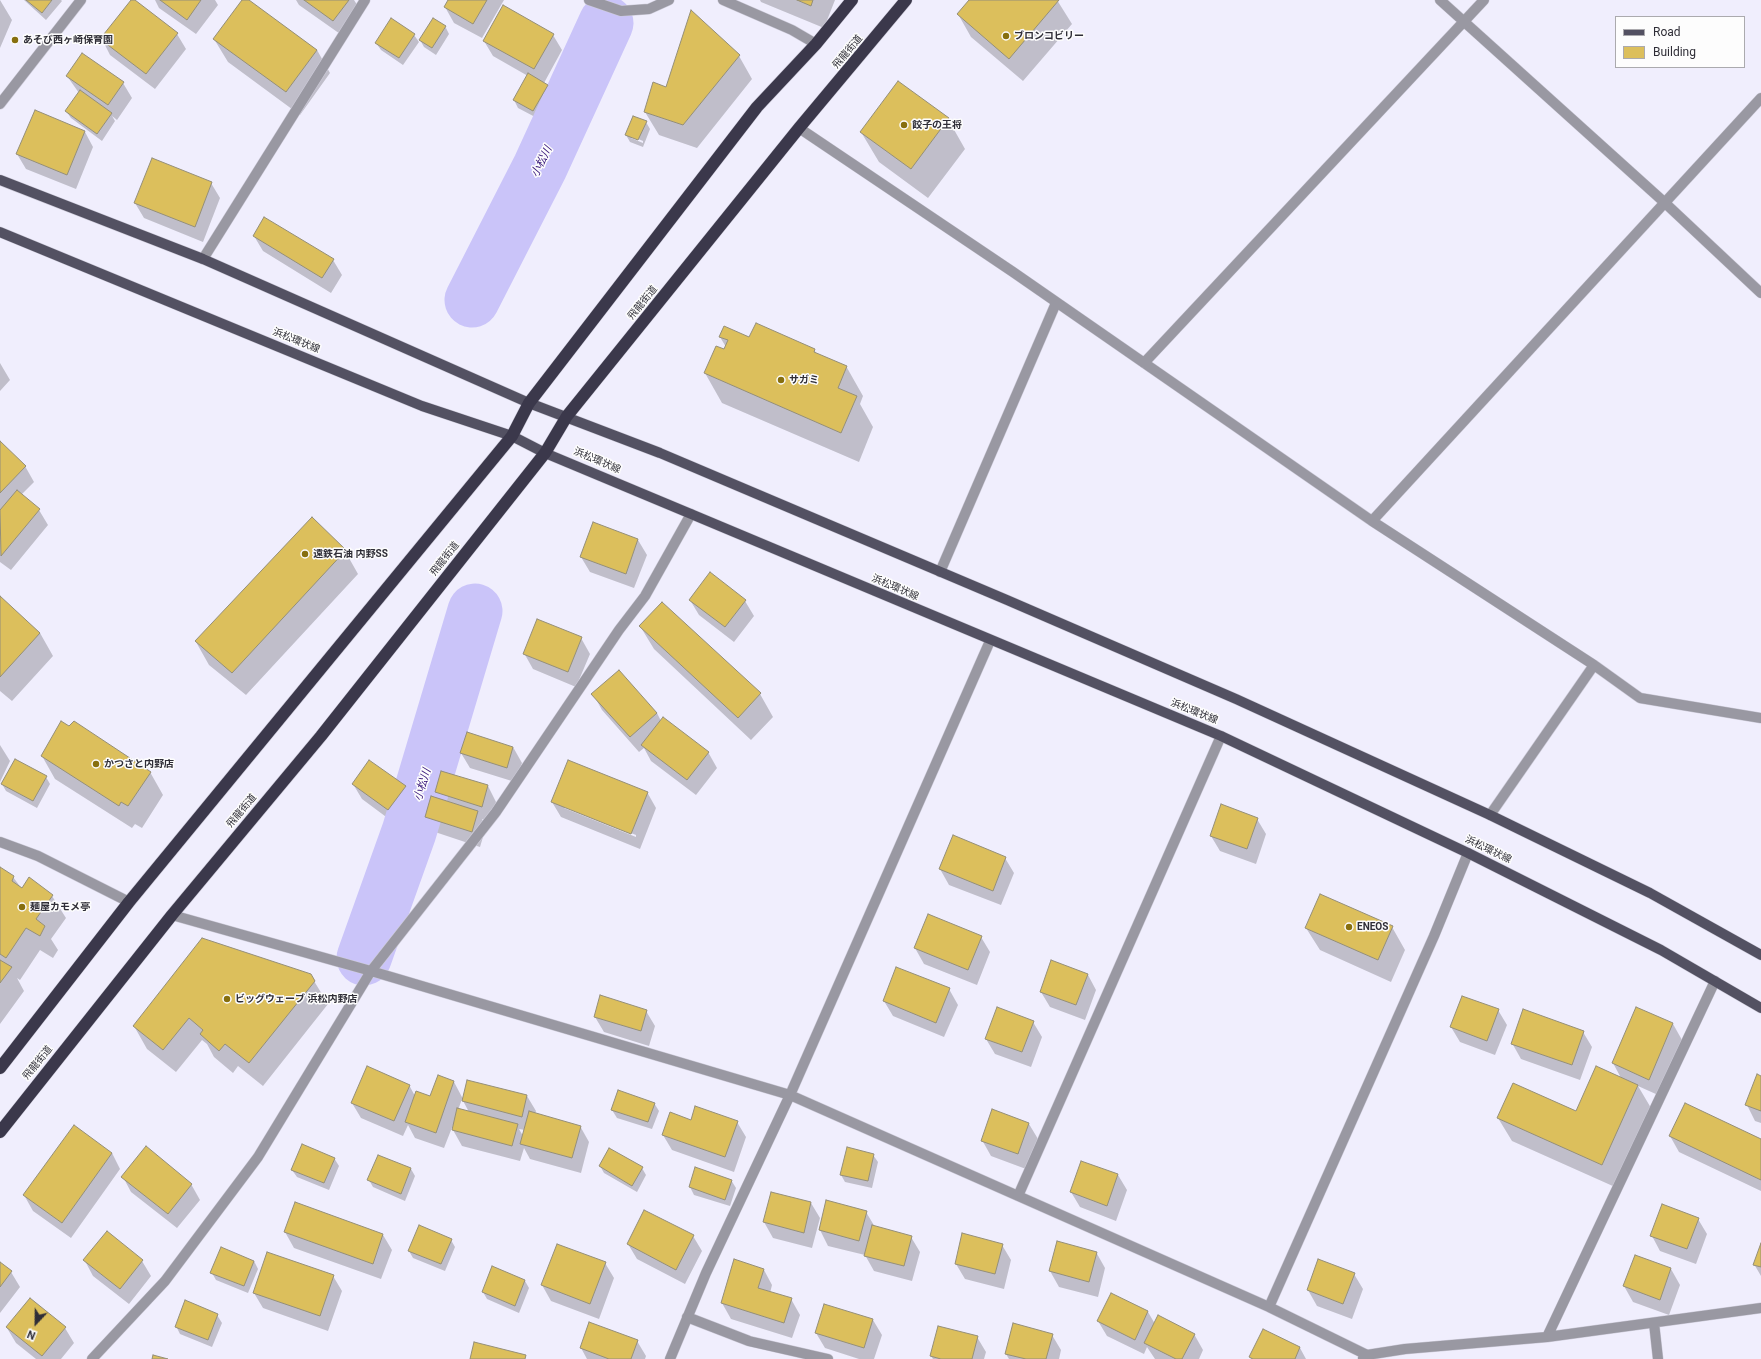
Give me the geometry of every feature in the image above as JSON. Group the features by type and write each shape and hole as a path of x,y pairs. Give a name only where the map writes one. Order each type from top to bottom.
{"highway":[{"path":"0,1068 129,902 512,436 529,403 757,107 816,44 852,0"},
{"name":"飛龍街道","path":"0,1132 172,915 321,736 545,453 567,416 799,128 906,0"}],"main road":[{"path":"0,180 203,259 529,403 567,416 660,453 1236,699 1490,815 1650,892 1761,955"},
{"name":"浜松環状線","path":"0,232 422,406 512,436 545,453 990,641 1220,736 1468,853 1661,950 1761,1008"}],"street":[{"path":"0,104 81,0"},
{"path":"203,259 365,0"},
{"path":"589,0 621,12 649,9 669,0"},
{"path":"723,0 792,30 816,44"},
{"path":"1440,0 1664,202 1761,293"},
{"path":"1144,363 1484,0"},
{"path":"1372,521 1761,98"},
{"path":"799,128 850,161 1372,521 1594,665 1640,698 1761,718"},
{"path":"940,572 1056,303"},
{"path":"92,1359 165,1281 258,1157 371,971 496,812 619,630 645,596 691,514"},
{"path":"670,1359 686,1317 706,1272 790,1095 990,641"},
{"path":"1490,815 1594,665"},
{"path":"1018,1196 1220,736"},
{"path":"0,842 38,856 129,902"},
{"path":"1269,1306 1434,936 1468,853"},
{"path":"172,915 371,971 790,1095 1269,1306 1364,1357 1406,1354 1547,1337 1761,1308"},
{"path":"1547,1337 1715,981"},
{"path":"686,1317 748,1341 828,1359"},
{"path":"1654,1323 1658,1359"}],"building":[{"path":"26,0 52,0 42,13"},
{"path":"131,0 135,0 178,33 146,74 100,39"},
{"path":"160,0 201,0 187,20"},
{"path":"242,0 249,0 317,50 286,92 213,39"},
{"path":"304,0 349,0 333,21"},
{"path":"448,0 487,0 473,24 444,7"},
{"path":"797,0 813,0 811,6"},
{"name":"ブロンコビリー","path":"969,0 1059,0 1009,59 957,14"},
{"path":"503,5 554,34 534,69 483,41"},
{"path":"691,10 740,55 683,125 644,112 653,82 666,87"},
{"path":"391,18 415,34 399,58 375,43"},
{"path":"433,18 446,26 432,48 419,40"},
{"path":"82,53 124,82 108,105 66,76"},
{"path":"528,73 548,85 533,111 513,100"},
{"name":"餃子の王将","path":"898,81 949,118 911,169 860,132"},
{"path":"80,90 112,113 97,134 65,111"},
{"path":"35,110 85,131 67,175 16,154"},
{"path":"633,116 647,121 638,140 625,135"},
{"path":"152,158 212,182 195,227 134,203"},
{"path":"264,217 334,259 322,278 253,236"},
{"name":"サガミ","path":"756,323 815,349 814,352 847,366 838,388 857,396 841,433 704,373 716,346 724,349 728,340 719,337 724,326 749,337"},
{"path":"0,441 26,466 0,493"},
{"path":"17,490 40,509 1,556 0,510"},
{"path":"312,517 346,550 232,673 195,641"},
{"path":"593,522 638,539 626,574 580,557"},
{"path":"710,572 746,600 725,627 689,600"},
{"path":"0,596 40,633 0,677"},
{"path":"662,602 761,693 738,718 639,626"},
{"path":"537,619 582,637 568,672 523,654"},
{"path":"619,670 657,713 630,737 591,694"},
{"path":"663,717 709,752 687,780 641,745"},
{"name":"かつさと内野店","path":"61,721 69,726 74,721 151,772 128,806 121,802 119,806 41,756"},
{"path":"467,732 513,747 507,768 460,753"},
{"path":"15,759 47,776 33,801 1,784"},
{"path":"369,760 406,786 388,810 352,784"},
{"path":"568,760 648,792 631,834 551,802"},
{"path":"441,771 488,785 482,807 435,792"},
{"path":"431,796 478,811 472,832 425,817"},
{"path":"1221,804 1258,818 1247,849 1210,836"},
{"path":"953,835 1006,857 993,891 939,869"},
{"name":"麺屋カモメ亭","path":"0,867 14,876 12,881 22,888 29,877 53,895 36,919 45,926 40,936 26,928 6,958 0,954"},
{"name":"ENEOS","path":"1320,894 1393,926 1378,960 1305,928"},
{"path":"928,914 982,936 968,970 914,948"},
{"name":"ビッグウェーブ 浜松内野店","path":"202,938 311,974 315,981 249,1063 225,1044 219,1051 200,1034 203,1030 189,1018 163,1050 133,1026"},
{"path":"0,960 12,967 0,983"},
{"path":"1051,960 1088,974 1076,1005 1040,992"},
{"path":"896,967 950,988 936,1023 883,1001"},
{"path":"600,995 647,1010 641,1031 594,1017"},
{"path":"1462,996 1499,1009 1487,1041 1450,1027"},
{"path":"997,1007 1034,1021 1022,1052 985,1039"},
{"path":"1636,1007 1673,1023 1649,1080 1612,1063"},
{"path":"1523,1009 1584,1031 1572,1065 1511,1044"},
{"path":"367,1066 410,1085 394,1121 351,1103"},
{"path":"1596,1066 1638,1085 1602,1165 1497,1118 1513,1083 1576,1111"},
{"path":"1757,1074 1761,1076 1761,1111 1745,1105"},
{"path":"438,1075 454,1081 436,1133 405,1122 416,1091 430,1096"},
{"path":"467,1080 527,1095 522,1117 462,1101"},
{"path":"618,1090 655,1103 648,1122 611,1110"},
{"path":"1685,1103 1761,1139 1761,1180 1669,1136"},
{"path":"695,1106 738,1121 725,1157 662,1135 670,1112 691,1120"},
{"path":"457,1108 518,1124 512,1146 452,1130"},
{"path":"992,1109 1029,1123 1018,1154 981,1141"},
{"path":"529,1111 581,1126 572,1158 520,1144"},
{"path":"74,1125 112,1153 62,1223 23,1195"},
{"path":"302,1144 335,1158 324,1183 291,1170"},
{"path":"146,1146 192,1184 168,1214 121,1177"},
{"path":"847,1147 874,1154 868,1181 840,1175"},
{"path":"609,1148 643,1167 632,1186 599,1166"},
{"path":"378,1155 411,1168 401,1194 367,1180"},
{"path":"1081,1161 1118,1174 1107,1206 1070,1192"},
{"path":"695,1167 732,1180 725,1200 689,1187"},
{"path":"771,1192 811,1202 804,1233 763,1222"},
{"path":"826,1200 867,1211 859,1241 819,1230"},
{"path":"295,1202 383,1234 373,1264 284,1232"},
{"path":"1662,1204 1699,1218 1687,1249 1650,1236"},
{"path":"644,1210 694,1235 676,1270 627,1244"},
{"path":"419,1225 452,1239 441,1264 408,1251"},
{"path":"872,1225 912,1236 904,1266 864,1256"},
{"path":"107,1231 143,1260 120,1289 83,1260"},
{"path":"962,1233 1003,1244 995,1274 955,1264"},
{"path":"1057,1241 1097,1252 1089,1282 1049,1271"},
{"path":"1761,1243 1761,1267 1753,1265"},
{"path":"557,1244 606,1262 590,1304 541,1285"},
{"path":"221,1247 254,1261 244,1286 210,1273"},
{"path":"267,1252 334,1275 320,1316 253,1293"},
{"path":"1635,1255 1671,1268 1660,1300 1623,1286"},
{"path":"734,1259 764,1269 758,1288 792,1298 784,1323 721,1303"},
{"path":"1318,1259 1355,1273 1343,1304 1307,1290"},
{"path":"0,1262 12,1271 0,1287"},
{"path":"492,1266 525,1280 515,1306 482,1292"},
{"path":"1111,1293 1148,1311 1135,1340 1097,1321"},
{"path":"30,1298 66,1327 42,1356 6,1327"},
{"path":"185,1300 218,1314 208,1340 175,1327"},
{"path":"824,1304 873,1319 864,1348 815,1333"},
{"path":"1158,1315 1195,1334 1182,1359 1176,1359 1144,1343"},
{"path":"589,1322 638,1340 631,1359 609,1359 580,1348"},
{"path":"1013,1323 1053,1334 1046,1359 1026,1359 1005,1354"},
{"path":"938,1326 978,1336 972,1359 941,1359 930,1356"},
{"path":"1263,1329 1300,1347 1295,1359 1253,1359 1249,1357"},
{"path":"474,1342 526,1355 525,1359 470,1359"},
{"path":"153,1355 168,1359 152,1359"}],"waterway":[{"name":"小松川","path":"472,300 540,167 606,23"},
{"name":"小松川","path":"364,958 409,832 475,611"}],"place":[{"name":"ブロンコビリー","path":"1006,36"},
{"name":"あそび西ヶ崎保育園","path":"15,40"},
{"name":"餃子の王将","path":"904,125"},
{"name":"サガミ","path":"781,380"},
{"name":"遠鉄石油 内野SS","path":"305,554"},
{"name":"かつさと内野店","path":"96,764"},
{"name":"麺屋カモメ亭","path":"22,907"},
{"name":"ENEOS","path":"1349,927"},
{"name":"ビッグウェーブ 浜松内野店","path":"227,999"}]}
